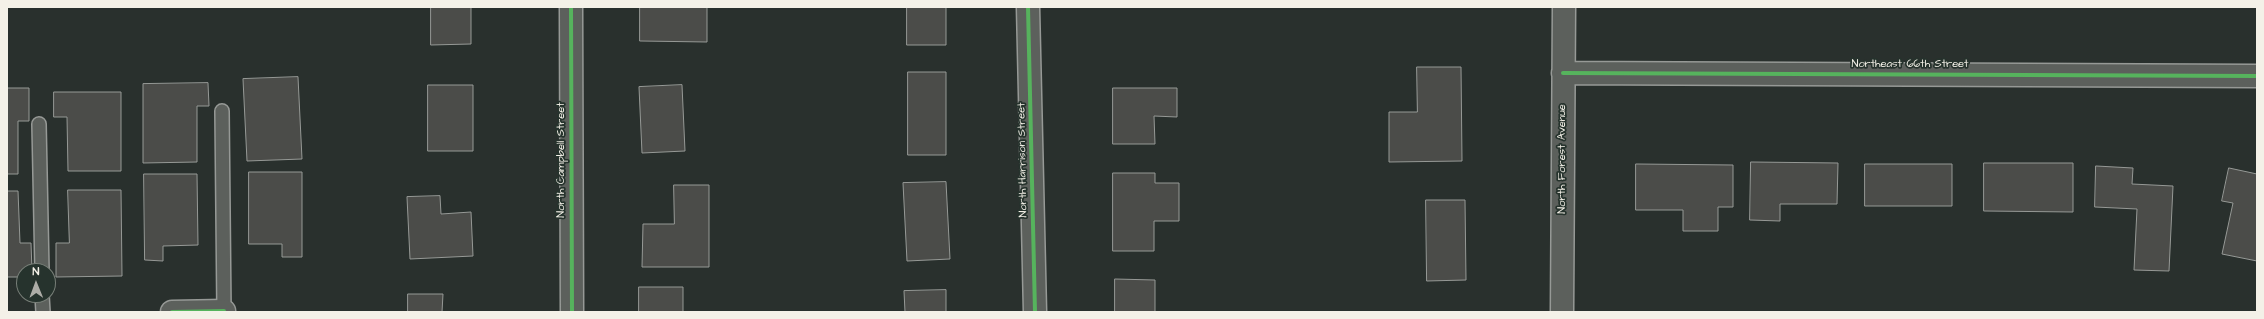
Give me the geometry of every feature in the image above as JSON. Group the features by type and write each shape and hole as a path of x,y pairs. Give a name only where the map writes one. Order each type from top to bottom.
{"street":[{"name":"North Campbell Street","path":"571,7 572,312"},
{"name":"North Harrison Street","path":"1028,7 1035,312"},
{"name":"North Forest Avenue","path":"1562,312 1564,7"},
{"name":"Northeast 66th Street","path":"1563,73 2257,76"},
{"path":"172,312 224,312"}],"lane":[{"path":"222,111 224,312"},
{"path":"39,124 42,263"}],"building":[{"path":"431,7 471,7 471,44 431,45"},
{"path":"640,7 707,7 707,42 640,41"},
{"path":"907,7 946,7 946,45 907,45"},
{"path":"1417,67 1461,67 1462,161 1389,162 1389,112 1417,112"},
{"path":"908,72 946,72 946,155 908,155"},
{"path":"298,77 302,159 247,161 243,79"},
{"path":"208,83 209,106 197,106 197,162 143,163 143,84"},
{"path":"428,85 473,85 473,151 428,151"},
{"path":"682,85 685,151 642,153 639,87"},
{"path":"7,88 29,88 29,121 18,121 18,174 7,174"},
{"path":"1113,88 1177,88 1177,117 1154,116 1155,144 1113,144"},
{"path":"54,92 121,92 121,171 68,171 67,117 54,117"},
{"path":"1751,162 1838,163 1837,204 1780,204 1780,221 1750,220"},
{"path":"1984,163 2073,163 2073,212 1984,211"},
{"path":"1636,164 1733,165 1733,207 1718,207 1718,231 1683,231 1683,210 1636,210"},
{"path":"1865,164 1952,164 1952,206 1865,206"},
{"path":"2096,166 2133,168 2132,184 2173,186 2169,271 2134,270 2137,209 2095,207"},
{"path":"2229,168 2257,174 2257,261 2222,254 2233,203 2222,201"},
{"path":"249,172 302,172 302,257 282,257 282,244 249,244"},
{"path":"1113,173 1155,173 1155,183 1179,183 1179,221 1154,221 1154,251 1113,251"},
{"path":"144,174 197,174 198,245 163,246 163,261 145,260"},
{"path":"946,182 950,259 907,261 903,183"},
{"path":"674,185 709,185 709,267 642,267 643,224 674,224"},
{"path":"68,190 121,190 122,276 56,277 56,243 69,243"},
{"path":"7,191 18,191 20,243 31,243 32,263 16,263 16,277 7,277"},
{"path":"440,196 441,214 471,212 473,256 410,259 407,197"},
{"path":"1426,200 1465,200 1466,280 1427,281"},
{"path":"1115,279 1155,280 1155,312 1115,312"},
{"path":"639,287 683,287 683,312 639,312"},
{"path":"946,290 946,312 905,312 904,291"},
{"path":"408,294 443,294 442,312 408,312"}],"cycle path":[{"path":"571,7 572,312"},
{"path":"1028,7 1035,312"},
{"path":"1563,73 2257,76"},
{"path":"172,312 224,311"}]}
